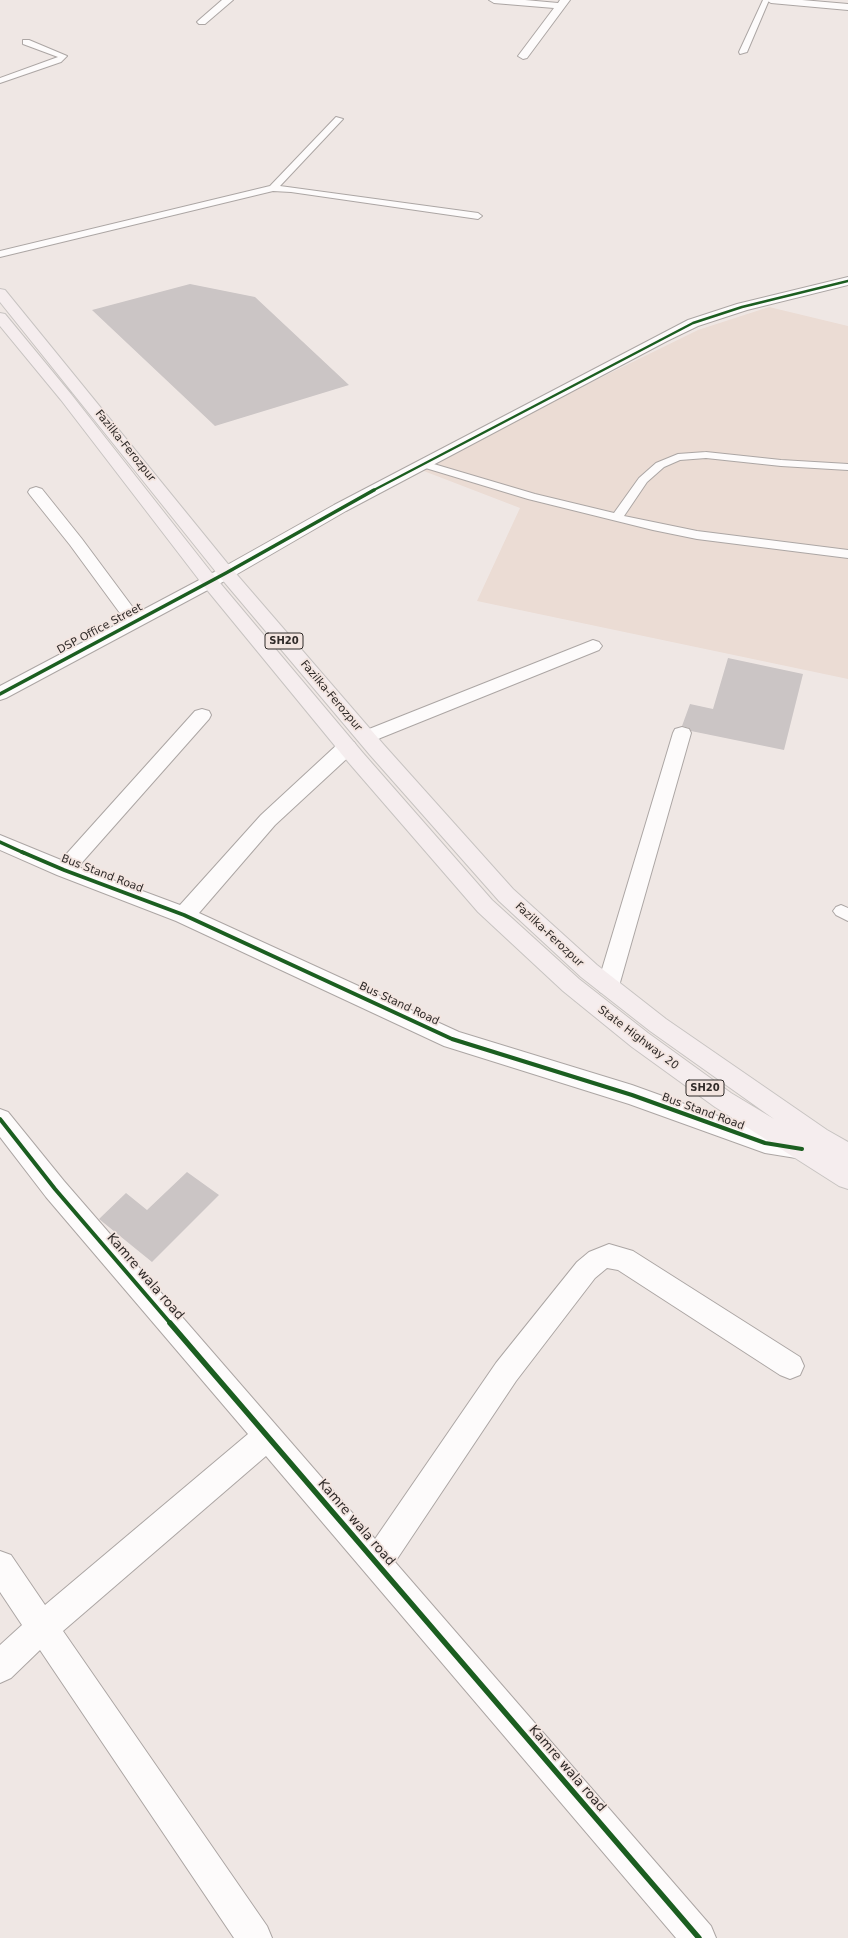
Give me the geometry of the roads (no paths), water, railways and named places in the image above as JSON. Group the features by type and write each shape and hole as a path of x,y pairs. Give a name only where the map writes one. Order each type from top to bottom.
{"main road":[{"name":"Fazilka-Ferozpur","path":"0,293 226,573 366,737 506,895 589,971"},
{"name":"Fazilka-Ferozpur","path":"0,316 66,397 209,581 347,747 486,906 571,985"},
{"name":"State Highway 20","path":"589,971 658,1025 734,1079 818,1137 848,1154"},
{"name":"State Highway 20","path":"571,985 640,1040 699,1084 848,1178"}],"street":[{"path":"202,22 228,0"},
{"path":"494,0 562,3"},
{"path":"771,0 848,7"},
{"path":"523,56 562,3"},
{"name":"DSP Office Street","path":"0,694 226,573 340,508 693,323 742,307 848,281"},
{"path":"36,492 76,542 134,621"},
{"path":"366,737 593,646"},
{"path":"64,870 202,715"},
{"path":"608,986 682,733"},
{"path":"184,915 268,820 347,747"},
{"name":"Bus Stand Road","path":"0,842 64,870 184,915 452,1039 632,1095 765,1143 802,1149"},
{"name":"Kamre wala road","path":"0,1119 55,1189 699,1938"},
{"path":"377,1563 506,1372 586,1270 598,1260 609,1256 624,1258 790,1366"},
{"path":"0,1667 43,1628 268,1436"},
{"path":"0,1566 255,1938"}],"lane":[{"path":"743,52 766,0"},
{"path":"0,81 58,60 63,56 26,42"},
{"path":"272,188 339,119"},
{"path":"0,254 272,188 478,216"},
{"path":"617,518 643,480 660,465 678,457 706,456 848,467"},
{"path":"423,464 532,497 617,518 697,535 848,554"}]}
